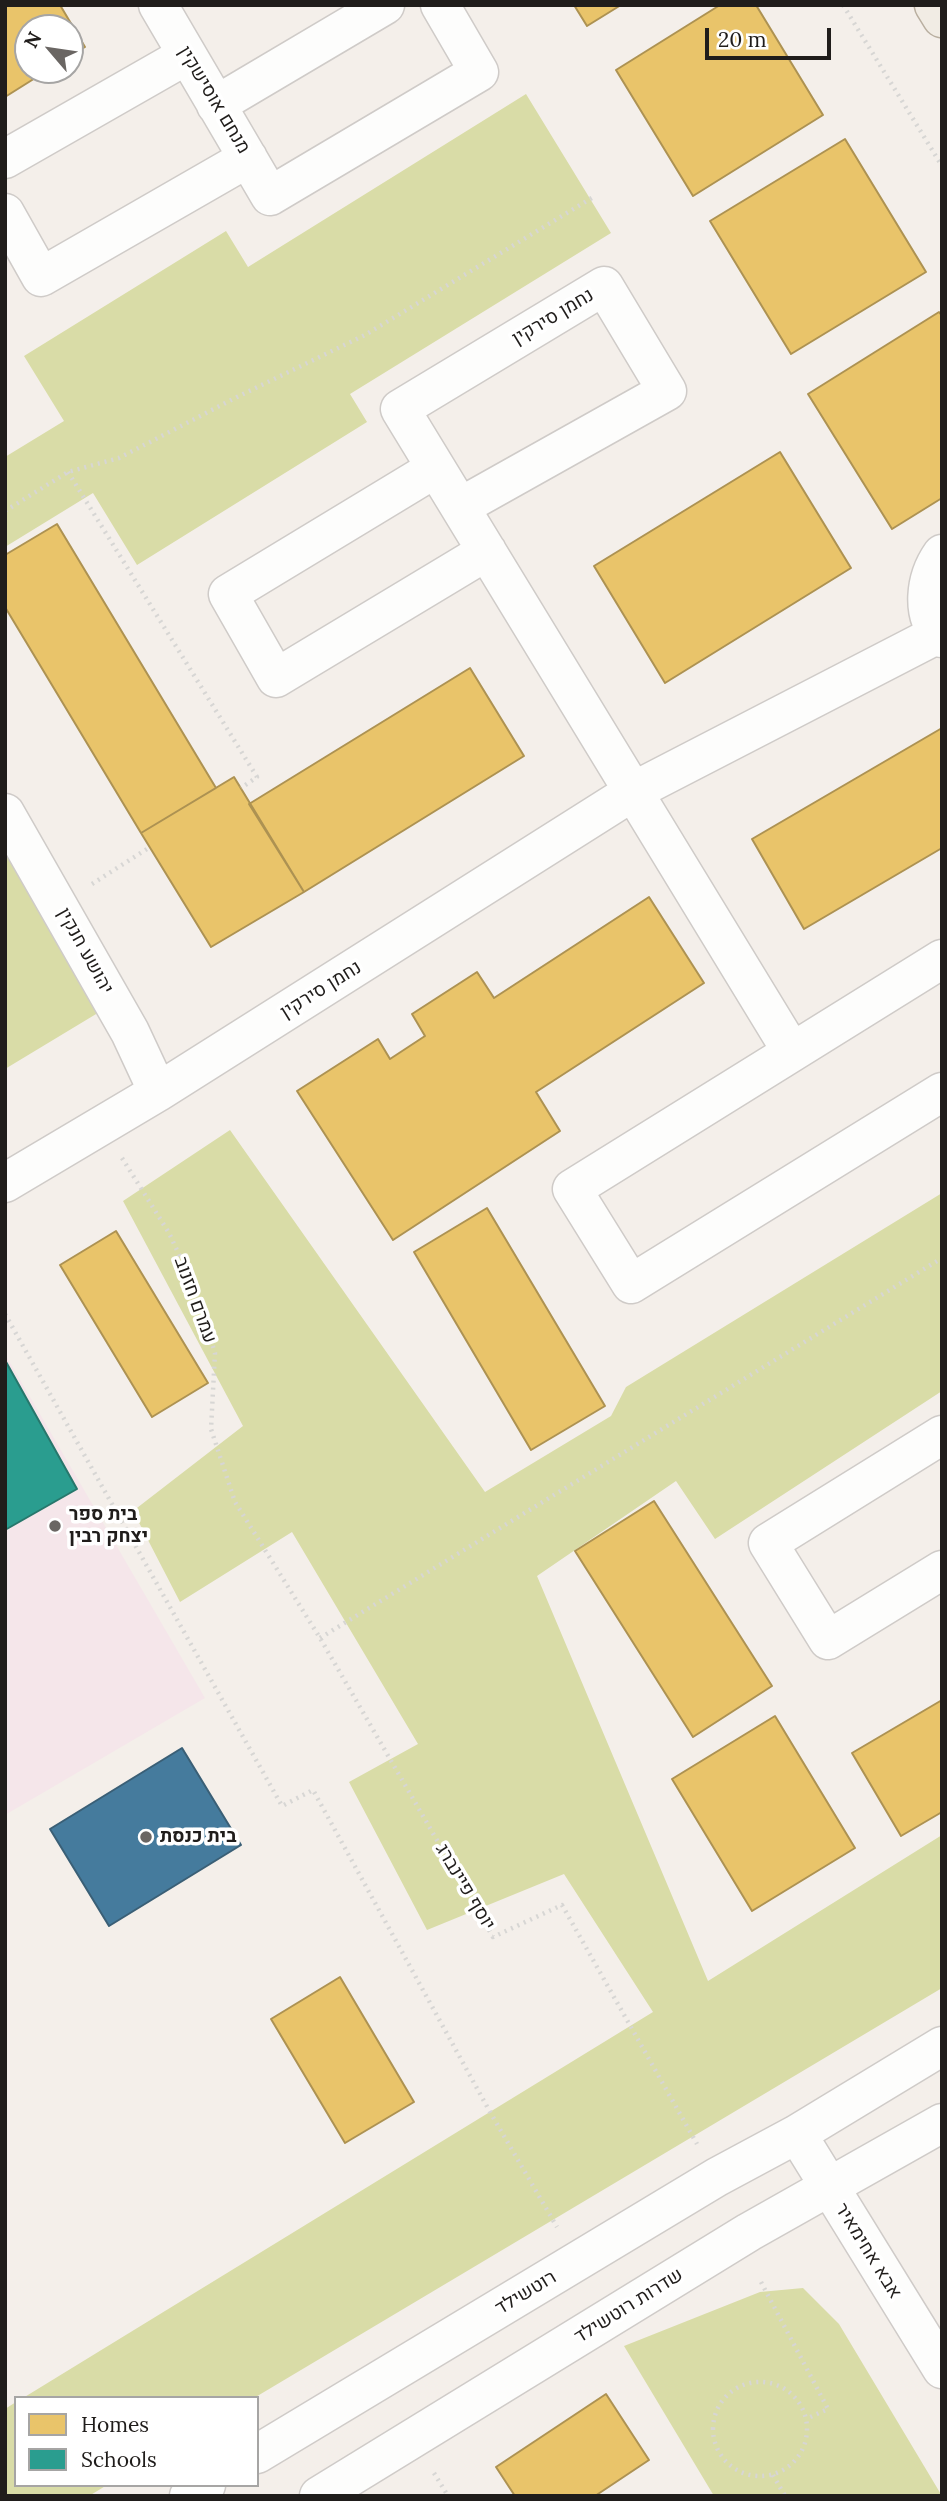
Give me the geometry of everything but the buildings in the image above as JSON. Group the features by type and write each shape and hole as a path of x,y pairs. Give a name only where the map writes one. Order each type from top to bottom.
{"main road":[{"path":"934,5 942,18"}],"street":[{"name":"מנחם אוסישקין","path":"158,5 270,196 479,72 440,5"},
{"path":"216,105 385,5"},
{"path":"5,159 187,55"},
{"path":"5,213 41,276 248,158"},
{"name":"נחמן סירקין","path":"460,507 667,391 604,286 400,410 792,1052"},
{"path":"436,468 228,594 276,678 487,551"},
{"name":"נחמן סירקין","path":"5,1183 158,1092 634,791 940,636 929,612 927,589 933,566 942,554"},
{"name":"יהושע חנקין","path":"5,813 123,1021 158,1092"},
{"path":"942,959 572,1189 631,1284 942,1091"},
{"path":"942,1435 768,1543 828,1640 942,1570"},
{"path":"797,2133 942,2046"},
{"name":"שדרות רוטשילד","path":"319,2496 749,2232 942,2123"},
{"name":"אבא אחימאיר","path":"797,2133 942,2369"},
{"name":"רוטשילד","path":"259,2453 717,2178 797,2133"}],"path":[{"path":"843,5 942,166"},
{"path":"5,512 68,472 118,458 365,335 595,196"},
{"path":"68,472 257,777 241,788"},
{"path":"88,887 150,847"},
{"name":"עמרם חזנוב","path":"122,1158 169,1233 196,1291 215,1353 211,1429 235,1502 320,1638"},
{"path":"320,1638 942,1258"},
{"path":"5,1314 282,1806 313,1790 484,2100 561,2233"},
{"name":"יוסף פיינברג","path":"320,1638 493,1937 562,1905 701,2151"},
{"path":"761,2282 828,2409 806,2419"},
{"path":"764,2382 783,2387 798,2400 806,2419 807,2437 800,2453 789,2466 773,2475 755,2476 738,2472 724,2460 715,2445 712,2428 716,2411 727,2394 744,2384 764,2382"},
{"path":"433,2470 448,2496"},
{"path":"773,2475 785,2496"}],"shaded area":[{"name":"בית ספר יצחק רבין","path":"5,1354 205,1698 5,1815"}],"green space":[{"path":"526,94 611,233 350,394 367,422 137,565 93,493 5,547 5,457 64,421 24,356 226,231 248,267"},
{"path":"5,822 116,1002 5,1069"},
{"path":"230,1130 485,1492 611,1416 626,1387 942,1193 942,1391 715,1539 676,1481 537,1576 708,1981 942,1835 942,1988 257,2396 26,2396 653,2012 564,1874 427,1930 349,1782 418,1744 292,1532 180,1602 133,1511 243,1426 123,1201"},
{"path":"803,2288 839,2324 942,2496 714,2496 624,2346 760,2292"},
{"path":"14,2403 14,2487 104,2487 89,2496 5,2496 5,2409"}],"place":[{"name":"בית ספר יצחק רבין","path":"55,1526"},
{"name":"בית כנסת","path":"146,1837"}]}
